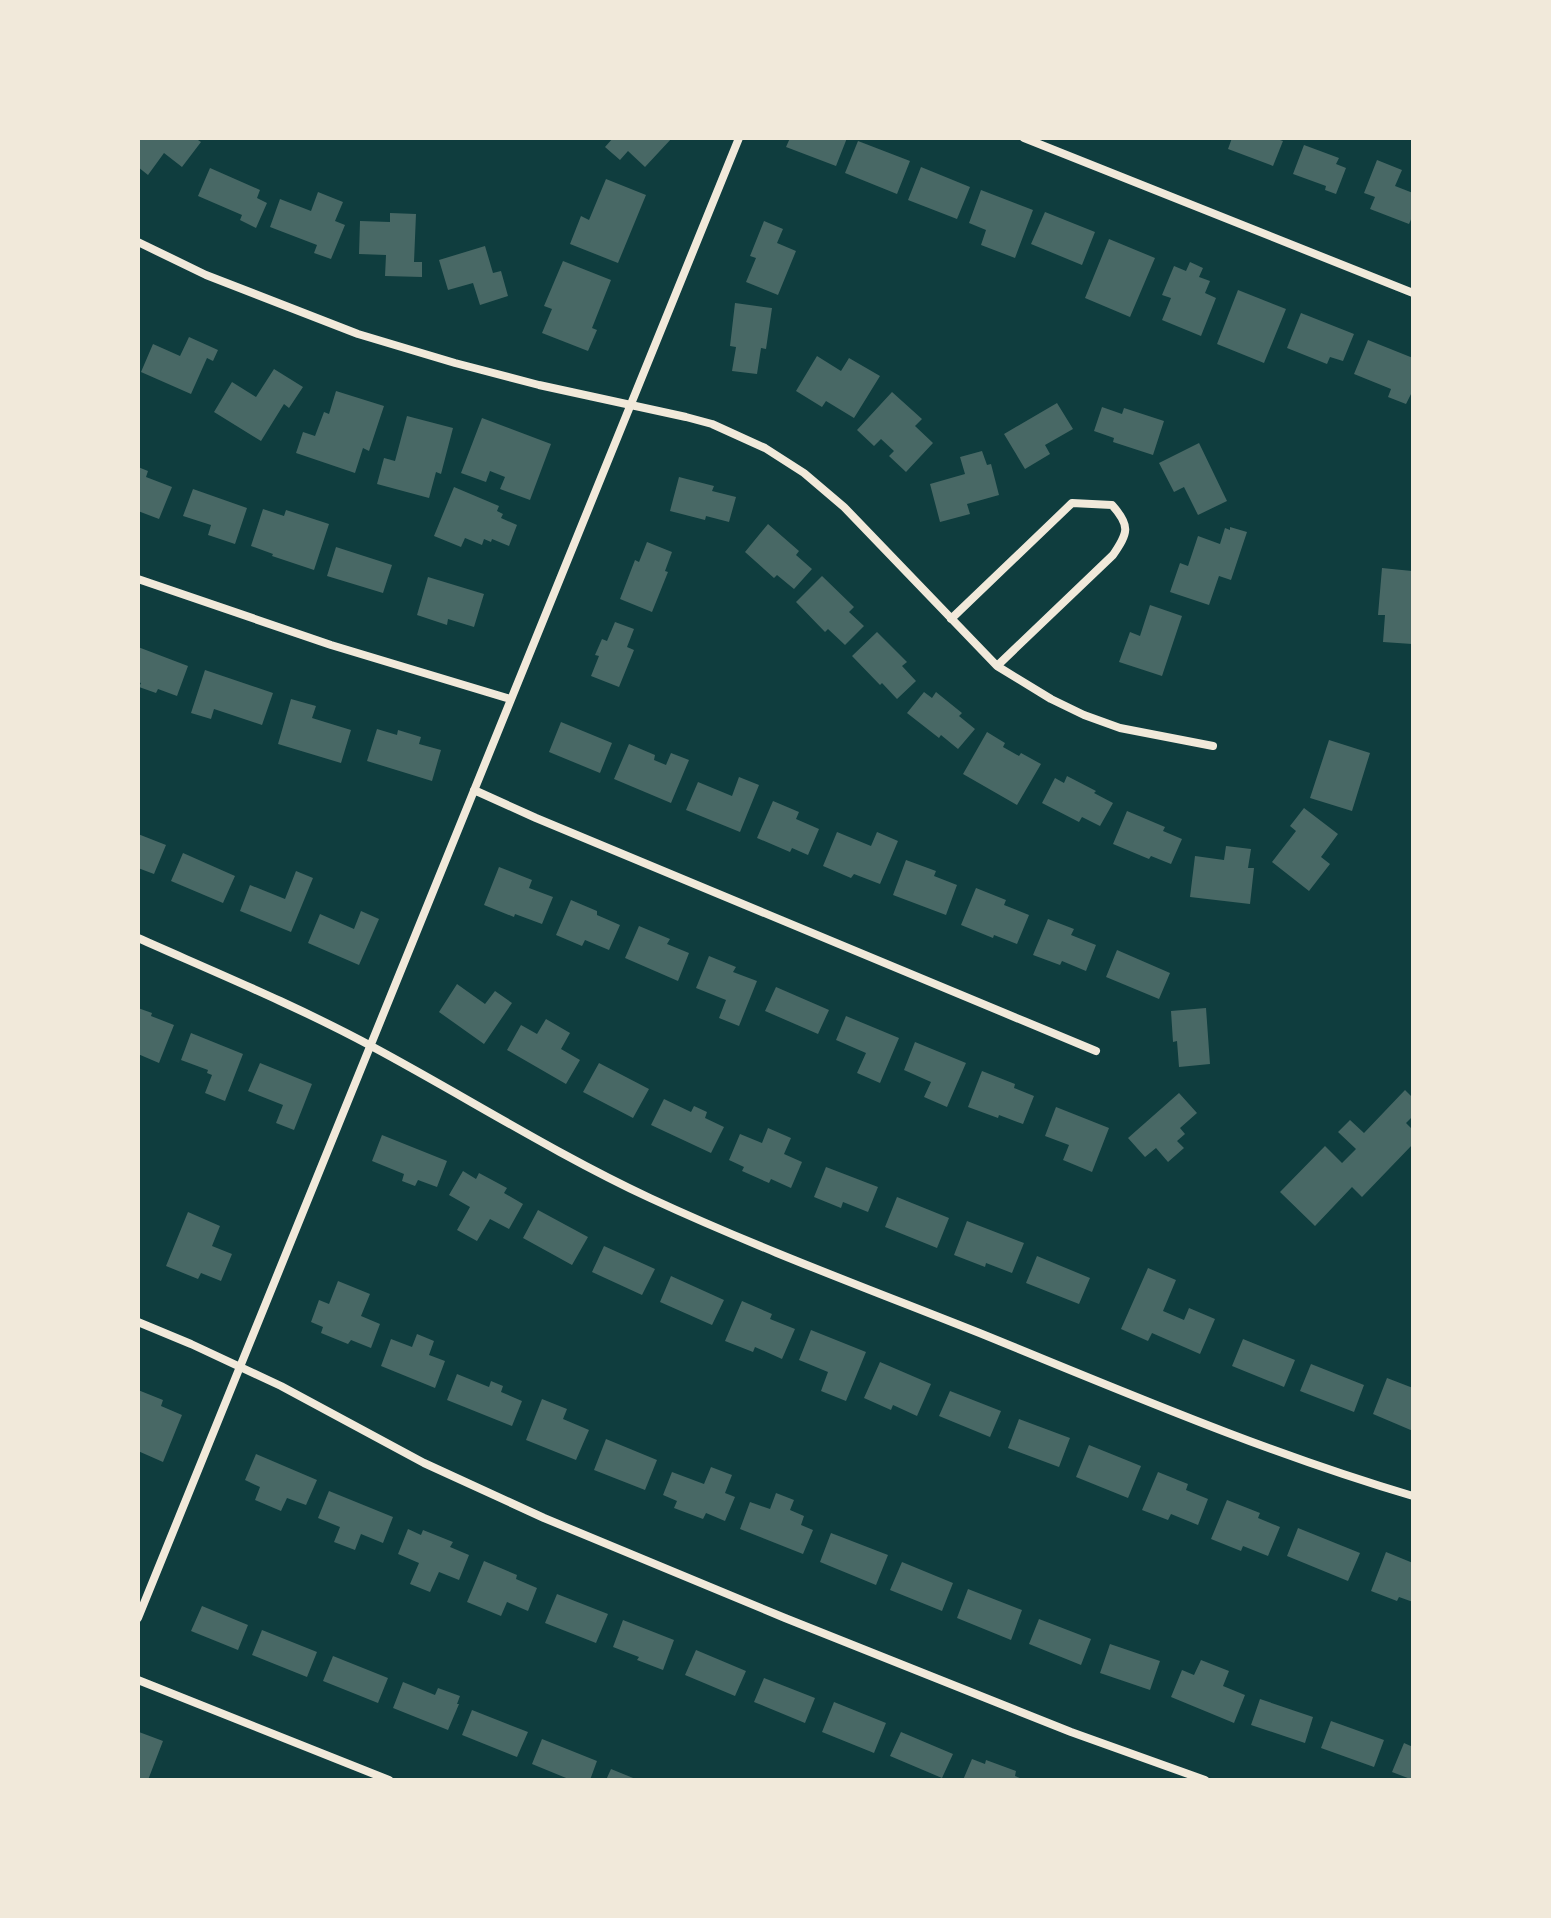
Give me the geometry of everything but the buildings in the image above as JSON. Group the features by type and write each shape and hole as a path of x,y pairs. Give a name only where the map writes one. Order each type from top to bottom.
{"street":[{"path":"138,1618 739,138"},
{"path":"1024,138 1413,293"},
{"path":"138,242 206,275 358,334 483,371 712,424 765,448 804,473 844,507 997,666 1051,699 1096,720 1120,728 1213,746"},
{"path":"951,619 1072,503 1112,505 1124,518 1126,528 1124,538 1113,555 997,666"},
{"path":"138,579 331,645 510,699"},
{"path":"474,790 1096,1051"},
{"path":"138,938 284,1003 371,1046 565,1156 652,1199 1218,1430 1413,1496"},
{"path":"138,1322 281,1386 424,1463 544,1518 1057,1726 1205,1780"},
{"path":"138,1680 389,1780"}]}
